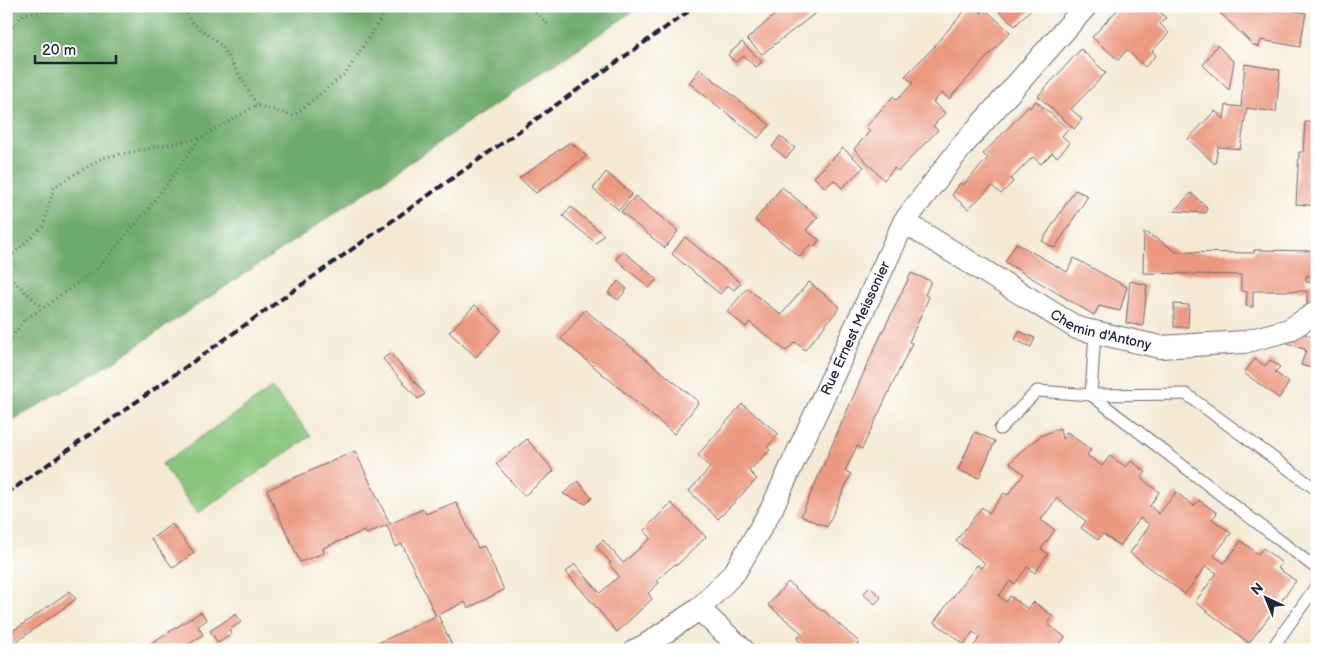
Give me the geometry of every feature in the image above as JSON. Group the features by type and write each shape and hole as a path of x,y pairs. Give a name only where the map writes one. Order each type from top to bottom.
{"street":[{"name":"Rue Ernest Meissonier","path":"636,650 700,609 734,572 772,508 904,222 962,146 1086,6"},
{"name":"Chemin d'Antony","path":"904,222 1076,328 1160,347 1244,342 1289,330 1317,312"},
{"path":"700,609 743,650"}],"lane":[{"path":"1091,395 1096,332"},
{"path":"1000,429 1037,391 1091,395 1186,394 1317,490"},
{"path":"1091,395 1317,569"},
{"path":"1271,650 1317,585"}],"path":[{"path":"6,34 24,14 61,10 102,9 108,6"},
{"path":"180,6 194,24 221,45 257,105 293,116 346,73 389,6"},
{"path":"528,6 550,26"},
{"path":"6,261 43,226 54,187 102,158 200,138 257,105"},
{"path":"6,346 24,320 98,268 150,207 200,138"},
{"path":"6,274 43,308"}],"green space":[{"path":"6,6 641,6 99,371 6,424"},
{"path":"272,388 311,436 197,514 162,464"}],"building":[{"path":"785,6 818,6 821,9 762,54 747,39"},
{"path":"969,6 975,6 982,13 985,9 1010,32 949,99 942,93 933,102 945,113 933,126 938,130 898,171 894,168 884,180 854,149 870,131 866,127 893,96 897,100 913,83 905,76 935,46"},
{"path":"994,6 1034,6 1015,26"},
{"path":"1121,6 1167,6 1161,13 1166,18 1160,24 1169,33 1152,51 1156,55 1145,67 1127,50 1118,60 1092,37"},
{"path":"1213,6 1268,6 1306,13 1300,47 1261,40 1259,47 1253,45"},
{"path":"742,42 762,62 756,67 744,56 735,62 728,55"},
{"path":"1217,45 1234,62 1229,90 1203,65"},
{"path":"1081,49 1106,73 1071,109 1082,119 1074,129 1038,96"},
{"path":"1245,64 1280,70 1276,112 1247,108 1240,149 1218,147 1215,164 1188,139 1215,111 1224,119 1226,105 1241,107"},
{"path":"700,69 770,125 758,138 689,83"},
{"path":"1036,101 1068,129 1062,136 1070,143 1057,157 1052,153 1041,164 1033,157 1011,179 1013,182 1001,194 992,186 968,209 952,195 960,183 963,185 988,158 983,154"},
{"path":"1305,122 1317,122 1317,206 1296,204 1299,152 1303,152"},
{"path":"780,136 795,148 786,158 772,147"},
{"path":"570,142 587,156 536,193 519,178"},
{"path":"843,148 864,167 842,188 834,180 825,188 814,177"},
{"path":"606,172 632,194 619,210 593,189"},
{"path":"782,187 818,217 806,230 819,240 814,247 810,245 800,257 755,220"},
{"path":"1075,190 1088,196 1055,248 1042,241"},
{"path":"1191,193 1207,207 1206,213 1174,211"},
{"path":"635,196 678,231 665,248 621,212"},
{"path":"571,207 604,235 596,243 563,216"},
{"path":"1144,232 1176,252 1254,253 1254,250 1317,251 1317,276 1306,276 1306,282 1317,283 1317,303 1307,309 1307,291 1253,291 1253,307 1246,306 1247,292 1241,291 1241,275 1143,273"},
{"path":"685,237 741,283 734,290 728,285 720,294 672,254"},
{"path":"1016,243 1067,272 1074,258 1127,287 1120,311 1099,306 1094,315 1005,262"},
{"path":"623,251 657,279 649,288 616,259"},
{"path":"911,273 931,281 925,295 929,297 909,342 912,343 862,449 857,446 845,471 851,474 827,527 801,516 871,356"},
{"path":"618,281 627,289 618,300 608,293"},
{"path":"1130,281 1147,285 1143,326 1126,323"},
{"path":"809,282 840,307 805,350 795,342 786,351 749,322 746,327 727,312 747,288 781,315"},
{"path":"1174,304 1189,305 1188,327 1174,327"},
{"path":"475,305 501,330 476,357 449,332"},
{"path":"585,310 699,402 674,434 561,339"},
{"path":"1019,331 1035,338 1031,347 1015,340"},
{"path":"1302,333 1317,339 1317,355 1311,368 1301,365 1306,350 1285,342"},
{"path":"390,353 425,394 418,399 383,359"},
{"path":"1255,359 1265,366 1270,360 1280,367 1275,372 1289,383 1279,398 1244,373"},
{"path":"742,404 779,434 767,447 770,450 749,471 757,479 718,519 689,491 710,468 698,455"},
{"path":"1060,428 1062,439 1067,432 1091,450 1087,455 1102,466 1110,456 1126,467 1131,461 1146,472 1141,478 1159,492 1150,506 1159,514 1176,492 1194,506 1199,500 1217,513 1212,519 1231,533 1214,556 1224,563 1241,541 1258,554 1263,548 1282,563 1278,568 1296,581 1249,643 1195,602 1217,573 1206,566 1185,594 1130,553 1150,525 1140,518 1120,546 1103,534 1098,540 1081,528 1086,521 1057,498 1041,520 1055,530 1041,549 1048,554 1035,573 1027,567 1015,584 1010,581 999,596 1006,602 1010,596 1028,609 1034,602 1053,616 1048,624 1065,637 1055,650 971,650 980,637 973,632 964,644 934,622 977,565 981,568 985,563 956,541 982,507 989,513 1004,493 1008,495 1024,474 1010,463 1019,453 1040,436"},
{"path":"975,432 995,441 979,478 958,470"},
{"path":"527,439 554,471 524,496 496,464"},
{"path":"355,451 390,524 423,509 426,514 456,502 478,548 484,546 504,590 468,608 465,602 438,615 454,650 363,650 436,616 402,544 396,547 387,525 366,534 364,531 323,548 324,553 300,562 267,490"},
{"path":"578,481 592,498 586,504 563,494"},
{"path":"671,503 706,537 677,565 675,564 657,580 659,583 648,593 652,599 617,632 566,572 575,564 600,593 619,576 609,564 611,563 596,546 603,540 623,563 651,538 644,530"},
{"path":"172,524 194,553 173,568 151,539"},
{"path":"788,582 859,642 857,645 862,650 809,650 797,639 802,633 768,605"},
{"path":"870,587 881,597 875,604 863,594"},
{"path":"70,591 76,599 6,649 6,636"},
{"path":"201,612 207,620 198,626 203,635 180,650 152,650 148,645"},
{"path":"236,614 241,622 229,630 232,634 218,643 210,631"}],"railway":[{"path":"6,494 696,6"}]}
